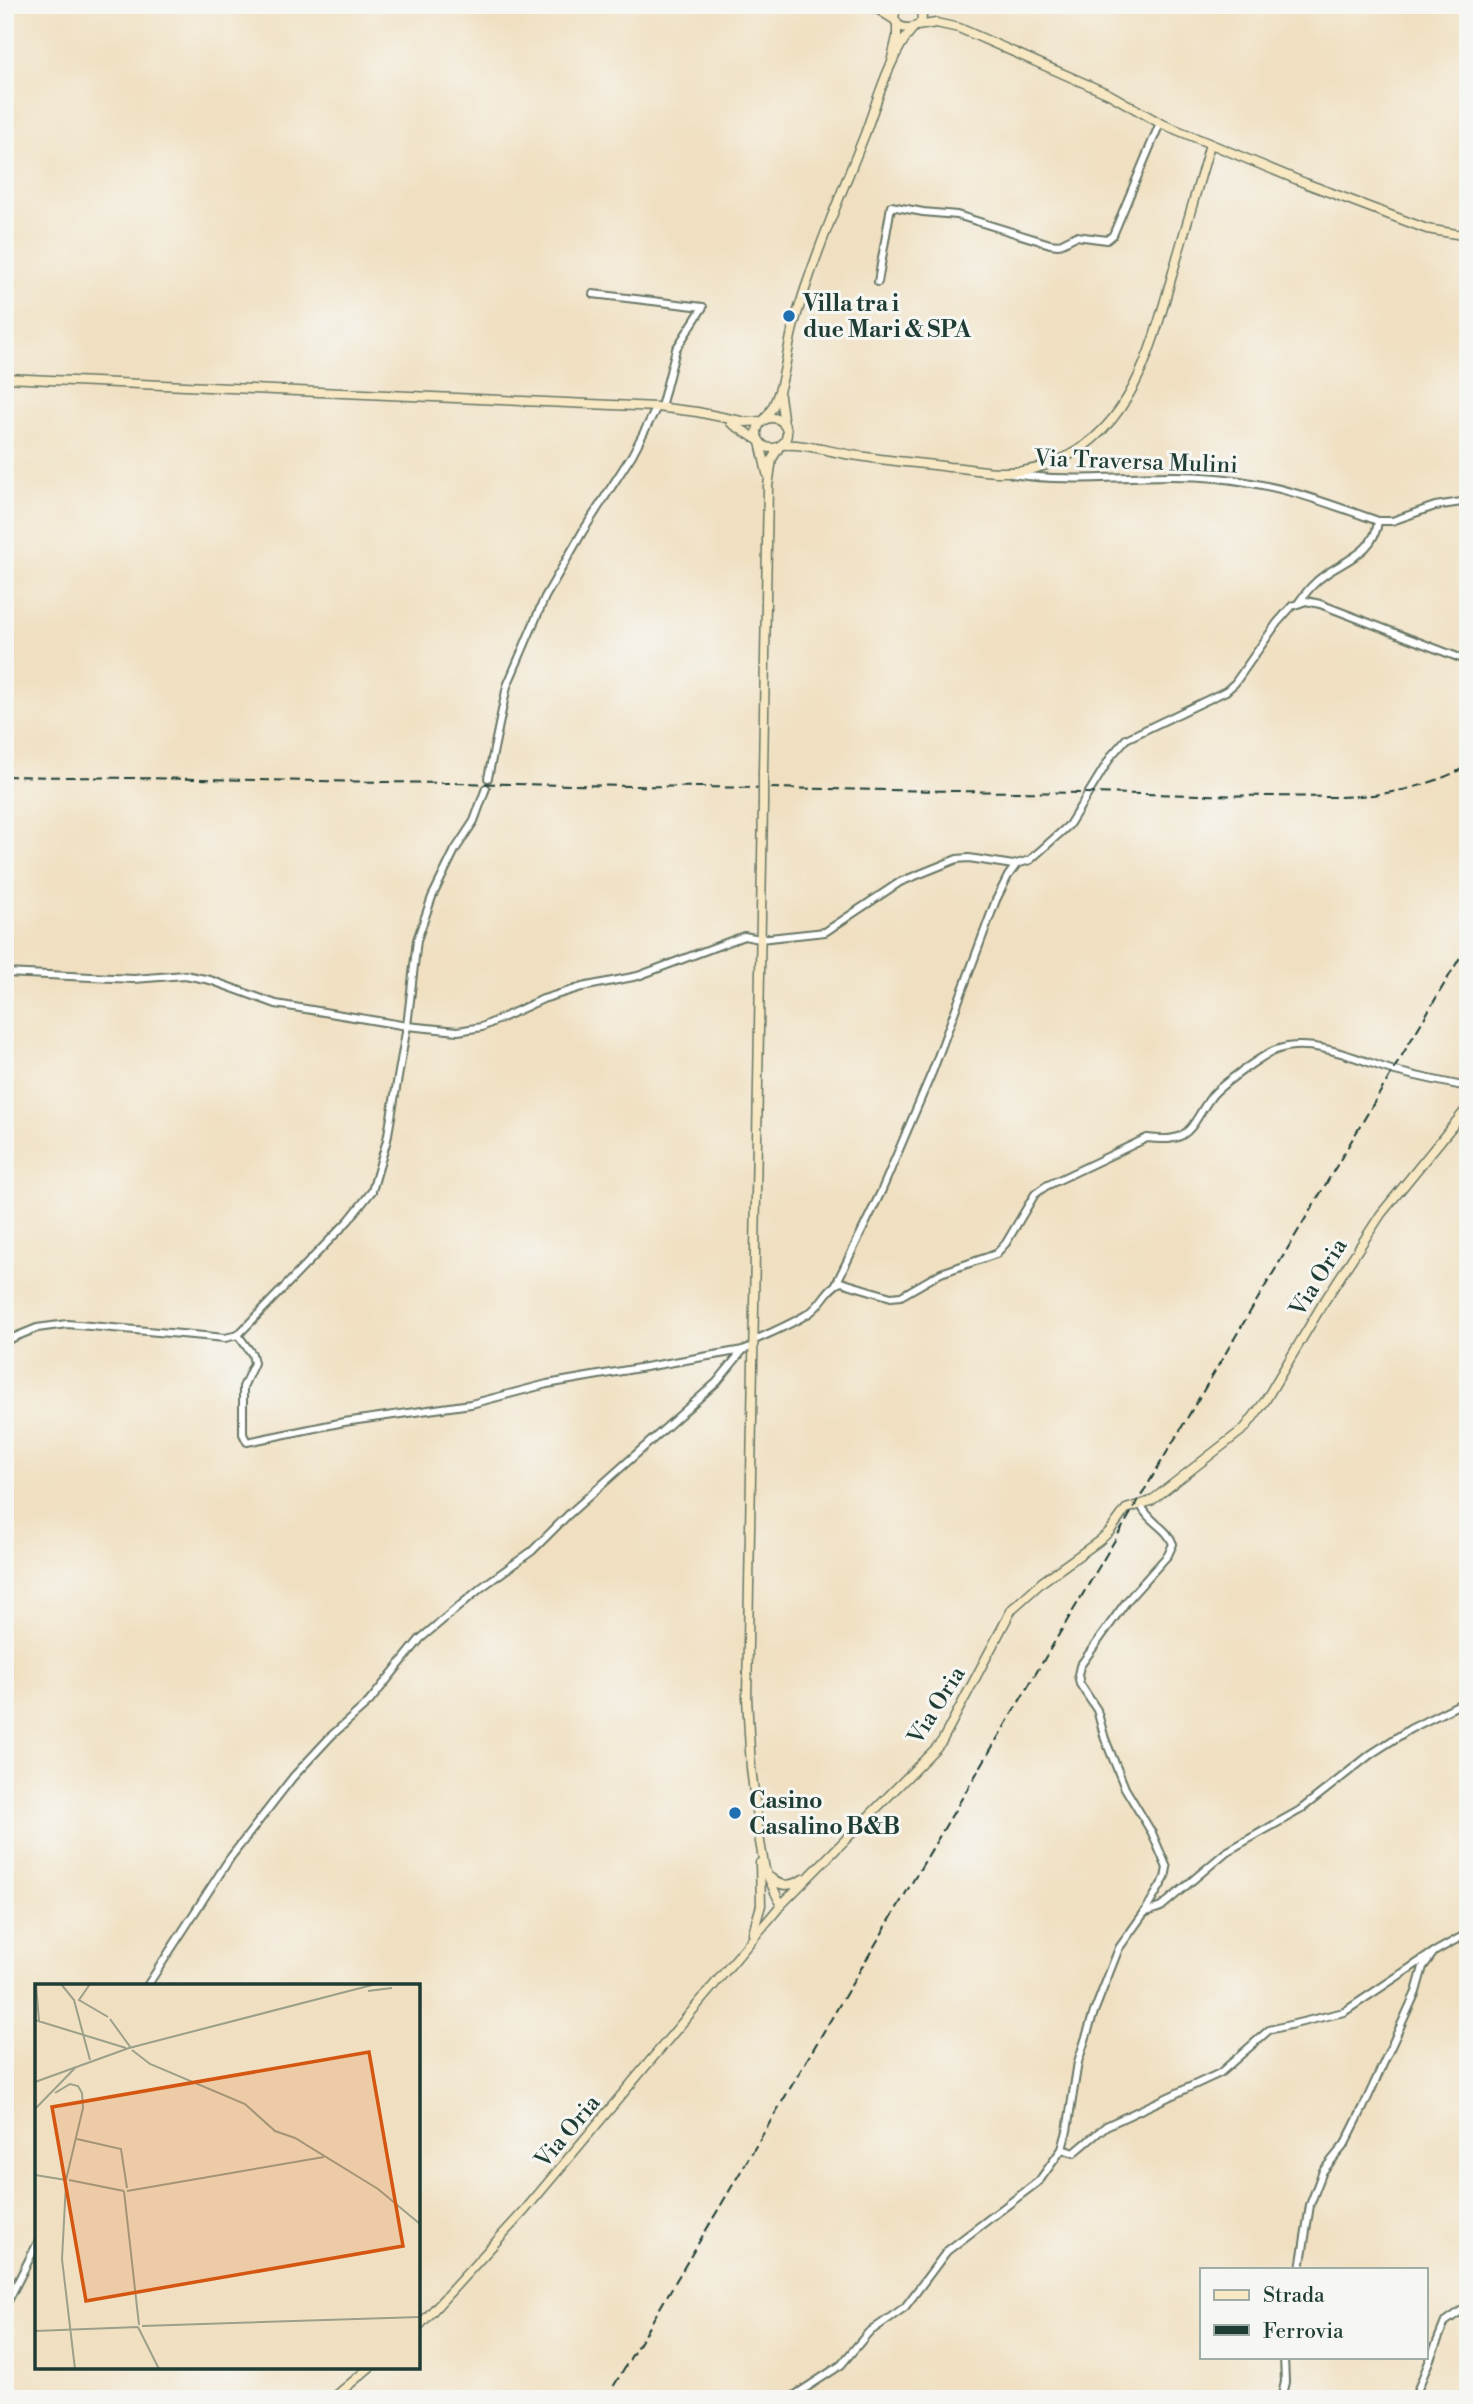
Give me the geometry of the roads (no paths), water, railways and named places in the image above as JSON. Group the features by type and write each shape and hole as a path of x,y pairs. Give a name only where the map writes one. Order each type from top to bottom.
{"main road":[{"path":"871,5 899,5"},
{"path":"871,5 905,29 945,24"},
{"path":"887,78 897,37 895,14 899,5"},
{"path":"919,7 945,24 1109,94 1160,123 1210,144 1427,229 1468,236"},
{"path":"768,486 757,430 772,408 802,296 887,78 905,39 921,20 919,7"},
{"path":"719,417 743,429 769,448 780,445 815,448 858,456 1004,472 1033,469 1078,451 1104,430 1131,392 1158,325 1210,144"},
{"path":"5,378 659,407 746,422 773,418 815,448"},
{"path":"749,1942 759,1915 762,1890 747,1698 764,590 768,486 772,459 786,437 780,401 781,380"},
{"name":"Via Oria","path":"420,2325 540,2193 780,1907 942,1741 1012,1609 1042,1582 1100,1541 1126,1509 1152,1501 1245,1428 1265,1401 1322,1305 1381,1214 1468,1107"},
{"path":"754,1798 765,1870 780,1907"},
{"path":"765,1870 773,1881 782,1885 797,1883 812,1874"},
{"path":"762,1890 768,1903 780,1907"},
{"path":"332,2399 368,2369"}],"street":[{"path":"878,282 891,206 965,217 1050,244 1061,244 1076,236 1104,241 1110,238 1160,123"},
{"path":"488,778 507,686 545,597 659,407 676,349 703,307 593,294"},
{"name":"Via Traversa Mulini","path":"1004,472 1027,476 1093,478 1215,477 1296,492 1378,521"},
{"path":"147,1984 230,1858 293,1777 332,1735 369,1702 420,1639 482,1587 533,1551 568,1515 717,1382 743,1350 822,1303 836,1284 881,1192 933,1070 996,900 1008,876 1016,865 1036,856 1069,825 1112,755 1126,739 1226,691 1235,683 1282,617 1299,602 1308,589 1373,541 1378,521 1392,521 1435,506 1468,501"},
{"path":"1299,602 1315,602 1468,662"},
{"path":"5,1341 37,1328 67,1324 225,1338 238,1335 349,1220 372,1191 387,1140 407,1026 417,940 432,897 455,850 474,821 486,789"},
{"path":"5,973 134,979 185,975 210,979 276,1003 407,1026 458,1031 482,1027 543,999 582,987 638,976 744,936 760,939 825,932 900,882 957,859 969,858 1016,865"},
{"path":"836,1284 841,1282 891,1297 901,1296 941,1273 996,1254 1006,1243 1035,1194 1046,1186 1147,1138 1165,1141 1177,1138 1193,1127 1212,1095 1275,1050 1293,1046 1324,1049 1393,1070 1468,1087"},
{"path":"238,1335 253,1354 254,1363 243,1387 243,1434 247,1442 344,1422 471,1404 547,1384 743,1350"},
{"path":"789,2399 841,2365 868,2333 905,2307 947,2251 1039,2181 1062,2149 1078,2062 1094,2012 1119,1948 1165,1878 1167,1868 1152,1833 1125,1788 1105,1739 1097,1710 1080,1684 1078,1675 1080,1666 1126,1602 1168,1555 1173,1544 1169,1534 1145,1514 1142,1506"},
{"path":"1144,1913 1161,1907 1226,1852 1300,1810 1371,1754 1410,1729 1468,1700"},
{"path":"1062,2149 1074,2152 1107,2126 1220,2073 1269,2030 1344,2012 1434,1952 1468,1933"},
{"path":"1300,2268 1310,2205 1322,2171 1345,2144 1416,1992 1423,1967 1434,1952"},
{"path":"5,2307 35,2248"},
{"path":"1414,2399 1445,2322 1468,2306"},
{"path":"1280,2399 1285,2382 1284,2358"}],"railway":[{"path":"5,776 1332,797 1402,790 1435,781 1468,766"},
{"path":"606,2399 1468,944"}],"place":[{"name":"Villa tra i due Mari & SPA","path":"789,316"},
{"name":"Casino Casalino B&B","path":"735,1813"}]}
